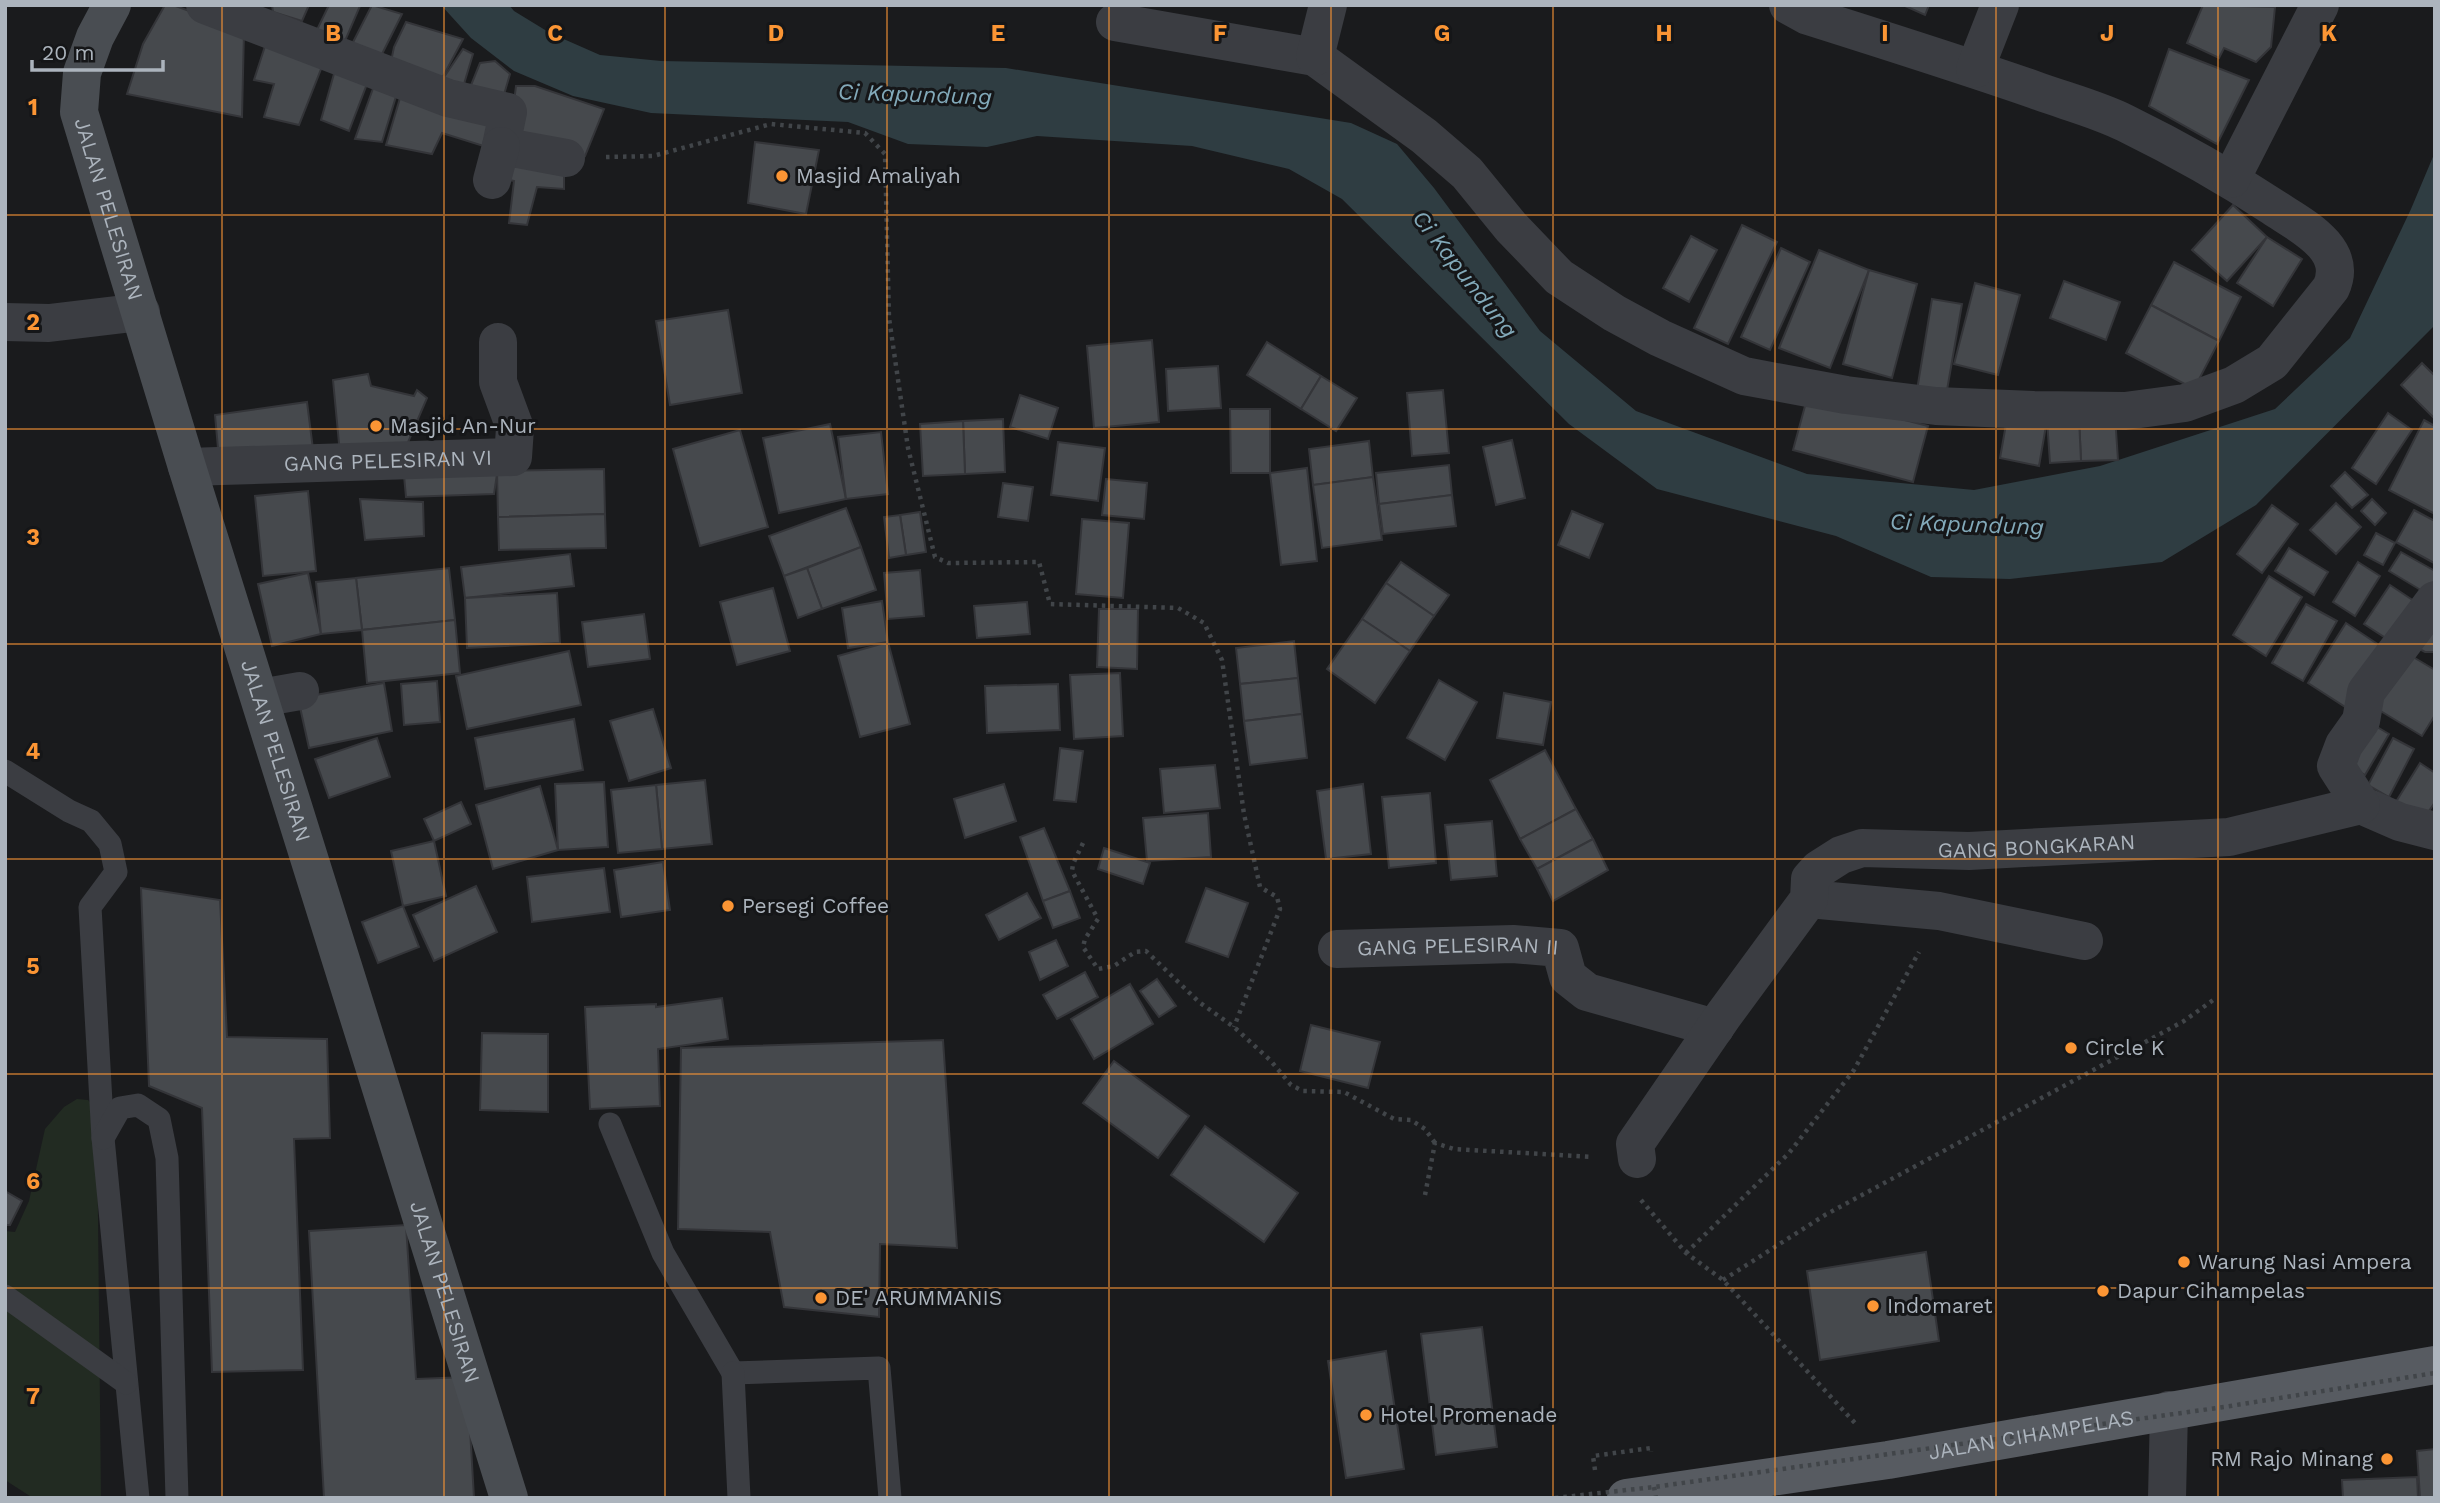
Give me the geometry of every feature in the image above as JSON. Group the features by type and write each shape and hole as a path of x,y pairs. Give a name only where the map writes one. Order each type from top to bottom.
{"main road":[{"name":"JALAN CIHAMPELAS","path":"1640,1493 1877,1448 2169,1409 2435,1365"}],"street":[{"name":"JALAN PELESIRAN","path":"111,5 94,37 82,73 79,112 509,1498"},
{"path":"205,5 448,97 508,112 497,163 566,158"},
{"path":"1315,57 1328,5"},
{"path":"1115,22 1315,57 1424,136 1467,173 1510,227 1559,277 1614,313 1660,338 1744,376 1846,395 1936,405 2125,411 2185,403 2234,385 2272,362 2331,288 2336,277 2335,266 2330,252 2319,238 2231,179 2123,122 1975,69 1808,16 1788,5"},
{"path":"1975,69 2000,5"},
{"path":"2231,179 2320,5"},
{"path":"5,322 49,323 141,312"},
{"name":"GANG PELESIRAN VI","path":"187,467 513,457 515,428 498,382 498,342"},
{"path":"2435,600 2366,692 2361,721 2344,745 2336,766 2361,805 2400,822 2435,831"},
{"path":"260,698 300,691"},
{"name":"GANG BONGKARAN","path":"1637,1159 1635,1144 1809,898 1810,879 1819,869 1840,855 1862,848 1981,851 2228,837 2361,805"},
{"path":"1809,898 1939,911 2084,941"},
{"name":"GANG PELESIRAN II","path":"1337,949 1513,944 1560,948 1568,977 1587,992 1715,1028"},
{"path":"2167,1498 2169,1409"}],"lane":[{"path":"5,771 69,811 91,821 110,844 116,872 90,908 103,1138 138,1498"},
{"path":"103,1138 120,1108 138,1104 159,1119 167,1158 177,1498"},
{"path":"610,1124 663,1253 733,1373 739,1498"},
{"path":"5,1296 126,1383"},
{"path":"733,1373 878,1368 891,1498"}],"path":[{"path":"566,158 653,156 771,124 865,133 886,154 889,318 908,448 934,556 948,564 1039,562 1050,604 1178,608 1205,623 1222,660 1244,814 1260,887 1277,897 1280,909 1234,1027"},
{"path":"1083,842 1072,871 1098,919 1083,947 1098,969 1114,966 1135,952 1146,951 1199,1002 1234,1027 1270,1060 1291,1085 1303,1091 1344,1092 1394,1119 1411,1120 1424,1129 1435,1143 1454,1149 1637,1159 1635,1184 1642,1201 1686,1253 1723,1280 1877,1448"},
{"path":"1686,1253 1789,1153 1854,1070 1912,967 1939,911"},
{"path":"1723,1280 1825,1215 2184,1021 2216,998"},
{"path":"1425,1195 1435,1143"},
{"path":"1555,1498 1640,1493 2224,1407 2435,1373"},
{"path":"1640,1493 1656,1498"}],"shaded area":[{"path":"77,1099 88,1100 95,1108 97,1124 101,1498 33,1498 5,1480 5,1231 15,1232 29,1201 45,1129 64,1107"}],"water":[{"name":"Ci Kapundung","path":"441,5 509,5 514,11 550,33 600,55 661,61 1006,68 1351,123 1397,144 1434,188 1540,331 1636,411 1807,474 1974,490 2100,466 2275,409 2350,338 2435,152 2435,325 2256,505 2162,562 2010,579 1931,577 1836,536 1657,489 1569,424 1342,199 1289,169 1192,146 1037,136 987,147 908,144 848,122 651,113 573,96 514,71 471,38"}],"building":[{"path":"165,5 173,5 244,31 242,117 127,94 143,44"},
{"path":"272,5 309,5 302,21 273,12"},
{"path":"329,5 360,6 342,48 314,36"},
{"path":"372,5 402,14 377,64 347,54"},
{"path":"1903,5 1929,5 1925,15"},
{"path":"2203,5 2275,7 2271,47 2256,62 2224,48 2219,58 2187,43"},
{"path":"406,22 463,39 438,86 389,71 394,47"},
{"path":"267,40 323,64 299,125 264,117 274,84 254,80"},
{"path":"463,49 473,54 461,94 438,86"},
{"path":"2169,49 2249,80 2217,144 2149,106"},
{"path":"495,61 510,74 501,105 467,95 480,63"},
{"path":"337,63 370,76 349,131 321,120"},
{"path":"376,80 398,90 382,142 355,139"},
{"path":"516,86 535,86 604,109 585,156 509,140"},
{"path":"403,88 499,118 493,149 442,133 432,154 386,145"},
{"name":"Masjid Amaliyah","path":"755,142 819,150 806,214 748,203"},
{"path":"505,153 564,164 564,189 537,187 527,225 509,223 514,181 501,178"},
{"path":"2233,205 2267,237 2227,281 2192,250"},
{"path":"1742,225 1777,242 1728,344 1694,328"},
{"path":"1691,236 1717,250 1689,302 1663,288"},
{"path":"2267,237 2302,259 2273,306 2237,283"},
{"path":"1781,248 1810,262 1770,350 1741,337"},
{"path":"1819,250 1869,270 1830,368 1779,348"},
{"path":"2174,262 2241,297 2219,341 2151,305"},
{"path":"1869,270 1917,284 1892,378 1843,364"},
{"path":"2064,281 2120,302 2106,340 2050,318"},
{"path":"1975,283 2020,295 1998,375 1954,364"},
{"path":"1932,299 1962,304 1946,396 1917,390"},
{"path":"2151,305 2219,341 2194,389 2126,353"},
{"path":"728,310 742,393 670,405 656,321"},
{"path":"1152,340 1159,422 1094,428 1087,346"},
{"path":"1267,342 1321,376 1301,409 1247,375"},
{"path":"2422,363 2435,376 2435,419 2401,385"},
{"path":"1218,366 1221,408 1168,411 1166,369"},
{"name":"Masjid An-Nur","path":"368,374 371,386 414,396 417,390 427,398 403,454 340,454 333,380"},
{"path":"1321,376 1357,398 1336,431 1301,409"},
{"path":"1443,390 1449,453 1412,456 1407,393"},
{"path":"1020,395 1058,408 1048,439 1010,427"},
{"path":"1808,395 1928,426 1913,482 1793,450"},
{"path":"307,402 314,457 219,459 215,415"},
{"path":"1230,409 1270,409 1270,473 1231,473"},
{"path":"2008,413 2047,420 2039,466 2000,458"},
{"path":"2388,413 2412,430 2376,484 2352,468"},
{"path":"2115,416 2118,460 2081,461 2079,418"},
{"path":"2079,418 2081,461 2050,463 2047,420"},
{"path":"1003,419 1005,472 965,474 963,421"},
{"path":"2424,420 2435,426 2435,514 2389,490"},
{"path":"963,421 965,474 923,476 920,424"},
{"path":"830,424 846,499 779,513 763,438"},
{"path":"740,430 768,527 700,546 673,449"},
{"path":"881,432 888,494 846,499 838,437"},
{"path":"1512,440 1525,498 1496,505 1483,447"},
{"path":"1369,441 1373,477 1313,485 1309,449"},
{"path":"1058,442 1105,448 1098,501 1051,495"},
{"path":"499,461 494,494 406,497 403,465"},
{"path":"1449,465 1452,495 1379,504 1376,473"},
{"path":"1307,468 1317,561 1281,565 1270,473"},
{"path":"604,469 605,514 498,517 497,471"},
{"path":"2345,472 2368,495 2352,508 2331,486"},
{"path":"1373,477 1382,540 1322,548 1313,485"},
{"path":"1106,479 1147,483 1144,519 1102,515"},
{"path":"1003,483 1033,487 1028,521 998,517"},
{"path":"308,491 316,571 263,576 255,496"},
{"path":"1452,495 1456,526 1383,534 1379,504"},
{"path":"360,499 423,502 424,536 365,540"},
{"path":"2372,499 2386,513 2375,525 2361,511"},
{"path":"2336,503 2361,527 2336,554 2310,530"},
{"path":"2272,505 2298,524 2262,573 2237,554"},
{"path":"846,508 861,547 784,576 769,536"},
{"path":"2414,510 2435,521 2434,563 2396,542"},
{"path":"1572,511 1603,524 1589,558 1558,545"},
{"path":"920,512 926,552 906,555 900,515"},
{"path":"605,514 606,548 499,550 498,517"},
{"path":"900,515 906,555 889,558 884,517"},
{"path":"1082,519 1129,523 1123,598 1076,594"},
{"path":"2376,533 2395,543 2383,565 2364,555"},
{"path":"861,547 876,590 822,609 807,568"},
{"path":"2289,548 2328,572 2314,595 2275,571"},
{"path":"2401,552 2435,571 2435,585 2429,595 2389,571"},
{"path":"570,554 574,586 465,598 461,567"},
{"path":"1401,562 1449,595 1434,616 1386,583"},
{"path":"2358,562 2380,576 2355,616 2333,602"},
{"path":"449,568 455,620 362,630 356,578"},
{"path":"807,568 822,609 798,618 784,576"},
{"path":"920,570 924,616 888,619 884,573"},
{"path":"308,573 321,634 272,646 258,584"},
{"path":"2269,576 2302,597 2266,656 2233,635"},
{"path":"356,578 362,630 321,634 316,582"},
{"path":"1386,583 1434,616 1410,651 1362,619"},
{"path":"2390,585 2420,605 2395,644 2364,624"},
{"path":"773,588 790,651 737,665 720,602"},
{"path":"557,593 560,643 467,648 465,598"},
{"path":"882,601 888,642 848,648 842,608"},
{"path":"1027,602 1030,634 977,638 974,606"},
{"path":"2306,604 2337,621 2303,681 2272,663"},
{"path":"1099,609 1138,609 1137,669 1097,667"},
{"path":"644,614 650,659 588,667 582,622"},
{"path":"1362,619 1410,651 1375,703 1327,669"},
{"path":"455,620 460,673 367,683 362,630"},
{"path":"2435,620 2435,652 2425,652 2412,645"},
{"path":"2346,623 2388,651 2350,710 2308,683"},
{"path":"1294,641 1298,678 1240,684 1236,648"},
{"path":"888,642 910,724 860,737 838,656"},
{"path":"569,651 581,705 467,729 456,676"},
{"path":"2403,651 2435,670 2435,715 2422,736 2369,704"},
{"path":"1120,673 1123,736 1074,739 1070,675"},
{"path":"1298,678 1302,714 1244,721 1240,684"},
{"path":"1439,680 1477,702 1445,760 1407,738"},
{"path":"437,681 440,722 404,725 401,684"},
{"path":"384,683 392,731 309,748 298,698"},
{"path":"1058,684 1060,730 987,733 985,686"},
{"path":"1504,693 1551,702 1543,745 1497,738"},
{"path":"653,709 671,768 629,781 610,721"},
{"path":"1302,714 1307,758 1250,765 1244,721"},
{"path":"574,719 583,770 485,789 475,738"},
{"path":"2367,721 2389,734 2365,775 2344,762"},
{"path":"377,738 390,777 329,798 315,759"},
{"path":"2393,738 2414,749 2389,797 2368,785"},
{"path":"1060,748 1083,751 1076,802 1054,800"},
{"path":"1545,750 1576,809 1520,839 1490,780"},
{"path":"2420,763 2435,773 2435,802 2421,823 2394,805"},
{"path":"1215,765 1220,808 1164,813 1160,769"},
{"path":"705,780 712,844 662,849 656,785"},
{"path":"604,782 608,847 558,850 555,784"},
{"path":"1004,784 1016,821 965,838 954,799"},
{"path":"1363,784 1371,854 1326,859 1317,791"},
{"path":"656,785 662,849 618,853 611,790"},
{"path":"540,786 558,850 493,869 476,805"},
{"path":"1430,793 1436,863 1389,868 1382,797"},
{"path":"461,802 471,824 434,841 424,819"},
{"path":"1576,809 1593,839 1537,869 1520,839"},
{"path":"1208,813 1211,857 1147,861 1143,818"},
{"path":"1492,821 1497,876 1451,880 1445,825"},
{"path":"1044,828 1070,891 1043,901 1020,837"},
{"path":"1593,839 1608,870 1553,901 1537,869"},
{"path":"434,841 446,896 403,906 391,851"},
{"path":"1104,848 1150,863 1143,884 1098,869"},
{"path":"663,862 670,910 621,917 614,870"},
{"path":"604,868 610,912 532,922 527,877"},
{"path":"476,886 497,932 434,961 413,915"},
{"path":"141,888 220,900 227,1037 327,1039 330,1138 294,1139 303,1370 212,1372 202,1108 149,1086"},
{"path":"1206,888 1248,903 1228,957 1186,942"},
{"path":"1070,891 1080,918 1053,928 1043,901"},
{"path":"1027,893 1041,918 999,940 986,915"},
{"path":"403,906 419,947 378,963 362,922"},
{"path":"1056,940 1068,966 1040,980 1029,952"},
{"path":"1085,972 1098,997 1057,1019 1043,995"},
{"path":"1157,979 1176,1006 1159,1017 1140,991"},
{"path":"1130,984 1153,1024 1094,1059 1071,1019"},
{"path":"722,998 728,1039 658,1049 660,1106 590,1109 585,1007 656,1004 656,1007"},
{"path":"1311,1025 1380,1042 1368,1088 1300,1071"},
{"path":"482,1033 548,1034 548,1112 480,1110"},
{"path":"943,1040 957,1248 880,1244 879,1317 784,1307 770,1232 678,1229 681,1048"},
{"path":"1114,1061 1189,1116 1158,1158 1083,1103"},
{"path":"1205,1126 1298,1193 1264,1242 1171,1175"},
{"path":"5,1191 22,1201 10,1225 5,1225"},
{"path":"406,1225 416,1379 467,1377 474,1498 324,1498 309,1231"},
{"name":"Indomaret","path":"1926,1252 1939,1341 1820,1360 1807,1271"},
{"path":"1482,1327 1497,1447 1436,1455 1421,1334"},
{"name":"Hotel Promenade","path":"1386,1351 1404,1469 1346,1478 1328,1361"},
{"path":"2435,1449 2435,1498 2420,1498 2417,1451"},
{"path":"2417,1477 2418,1498 2343,1498 2342,1480"}],"place":[{"name":"Masjid Amaliyah","path":"782,176"},
{"name":"Masjid An-Nur","path":"376,426"},
{"name":"Persegi Coffee","path":"728,906"},
{"name":"Circle K","path":"2071,1048"},
{"name":"Warung Nasi Ampera","path":"2184,1262"},
{"name":"Dapur Cihampelas","path":"2103,1291"},
{"name":"DE' ARUMMANIS","path":"821,1298"},
{"name":"Indomaret","path":"1873,1306"},
{"name":"Hotel Promenade","path":"1366,1415"},
{"name":"RM Rajo Minang","path":"2387,1459"}]}
